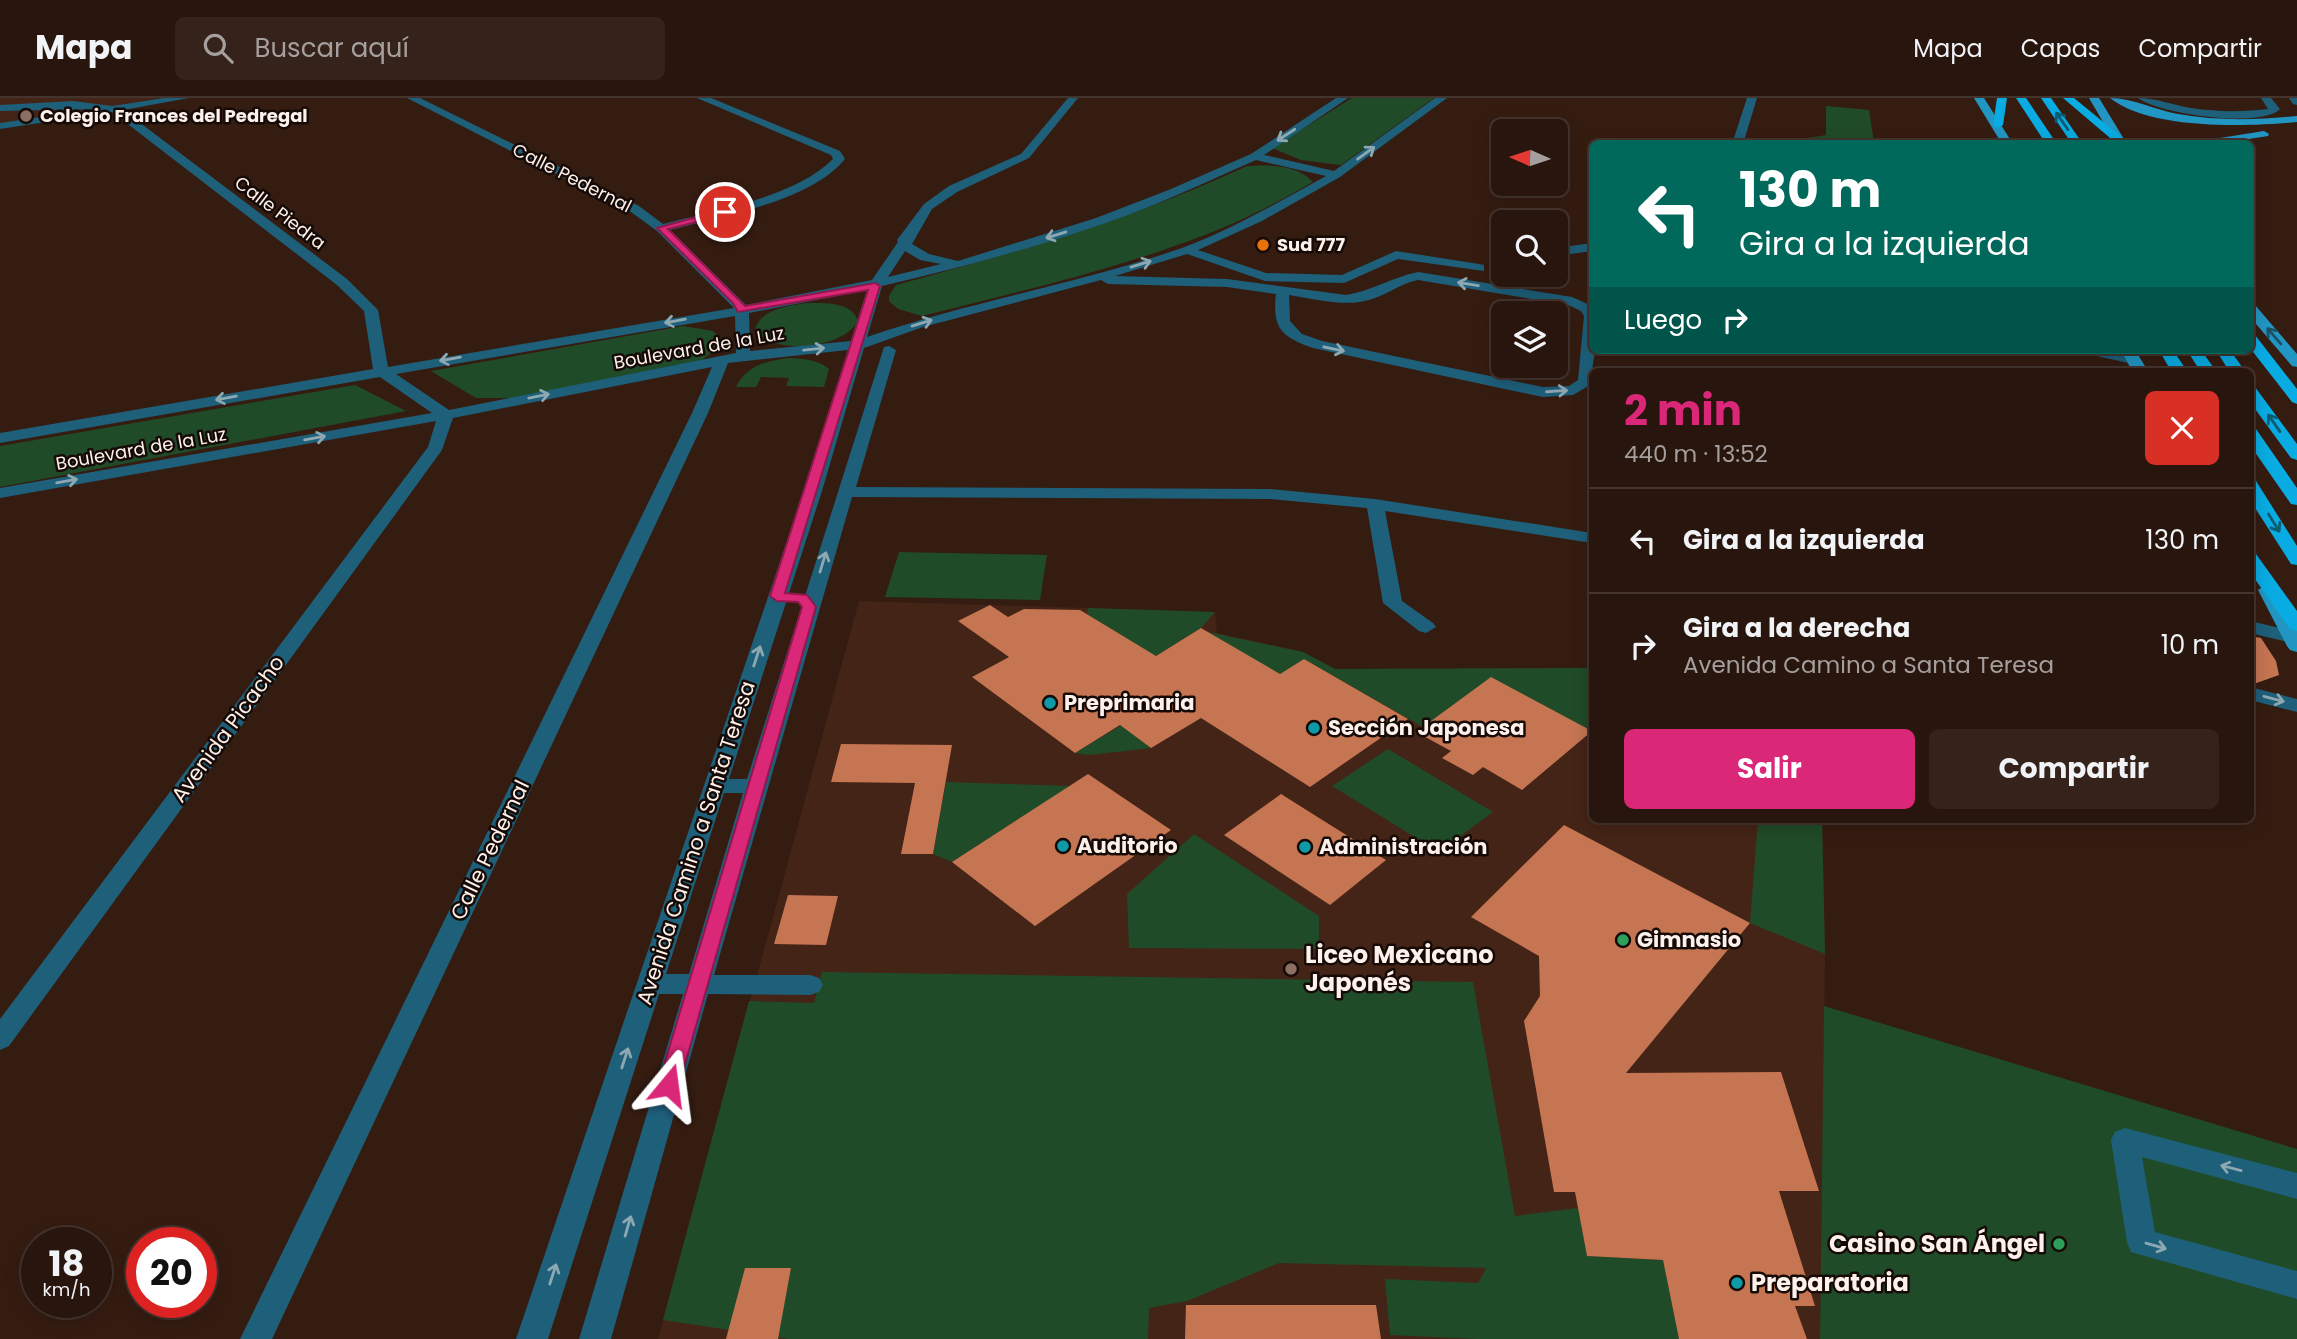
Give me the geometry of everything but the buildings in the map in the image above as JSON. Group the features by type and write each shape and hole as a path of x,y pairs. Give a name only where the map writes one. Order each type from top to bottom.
{"highway":[{"path":"1998,125 2005,98"},
{"path":"2005,98 2021,121"},
{"path":"2021,98 2049,140"},
{"path":"2046,98 2075,140"},
{"path":"2068,98 2119,140"},
{"path":"2068,98 2099,140"},
{"path":"2254,343 2297,399"},
{"path":"2254,396 2297,455"},
{"path":"2254,438 2297,500"},
{"path":"2254,491 2297,560"}],"main road":[{"path":"1979,98 2006,140"},
{"path":"2094,98 2120,140"},
{"path":"2115,98 2162,114 2203,120 2249,122 2297,119"},
{"path":"2218,140 2297,130"},
{"path":"2254,312 2296,359"},
{"path":"2254,566 2295,636"}],"street":[{"path":"0,127 184,98"},
{"name":"Calle Pedernal","path":"256,1339 694,425 733,358 742,310 737,301 662,228 628,205 412,98"},
{"path":"662,228 763,200 826,170 839,159 836,153 702,98"},
{"name":"Avenida Camino a Santa Teresa","path":"532,1339 736,722 875,286 928,207 943,195 1015,162 1030,152 1073,98"},
{"name":"Boulevard de la Luz","path":"0,438 875,286 964,263 1126,211 1255,156 1343,98"},
{"name":"Boulevard de la Luz","path":"0,493 446,415 733,358 857,345 962,311 1088,280 1187,250 1258,218 1336,175 1443,98"},
{"path":"1738,140 1752,98"},
{"path":"2143,98 2185,110 2236,114 2271,112 2275,109 2274,105 2266,98"},
{"path":"5,108 7,114 88,104 116,110"},
{"name":"Calle Piedra","path":"116,110 352,291 371,310 381,371"},
{"path":"1255,156 1336,175"},
{"path":"904,240 906,246 919,255 940,261 964,263"},
{"path":"1568,251 1589,248"},
{"path":"1187,250 1265,277 1344,279 1396,255 1479,268"},
{"path":"1088,280 1227,283 1334,299 1358,298 1378,293 1401,279 1418,276 1572,301 1587,308 1589,312"},
{"path":"1283,291 1280,316 1284,327 1298,338 1318,345 1543,392 1573,390 1585,382 1589,338"},
{"path":"595,1339 809,607 889,350"},
{"path":"2106,354 2133,360"},
{"path":"381,371 446,415"},
{"name":"Avenida Picacho","path":"0,1039 436,447 446,415"},
{"path":"845,492 1258,494 1375,504 1589,538"},
{"path":"1375,504 1393,603 1426,627"},
{"path":"777,596 802,598 809,607"},
{"path":"2254,627 2295,636"},
{"path":"2254,694 2297,706"},
{"path":"736,722 775,722"},
{"path":"714,786 756,786"},
{"path":"650,984 810,985"},
{"path":"2297,1185 2125,1140 2142,1242 2297,1285"}],"shaded area":[{"name":"Colegio Frances del Pedregal","path":"0,98 165,98 0,123"},
{"name":"Liceo Mexicano Japonés","path":"859,601 1215,612 1217,633 1303,652 1335,669 1589,668 1589,823 1822,823 1825,954 1820,1339 658,1339"}],"green space":[{"path":"1352,98 1434,98 1341,165 1301,160 1272,148"},
{"path":"1826,106 1869,110 1874,140 1795,140 1826,135"},
{"path":"1247,166 1291,169 1313,182 1271,205 1190,241 1076,277 922,316 898,309 889,301 896,285 1030,247 1118,218"},
{"path":"806,303 828,303 843,307 855,314 858,321 838,338 808,346 776,343 764,338 755,329 758,322 769,313"},
{"path":"683,326 713,331 722,340 722,345 702,360 517,398 476,398 431,371"},
{"path":"789,358 815,361 829,369 824,387 786,386 789,378 761,377 756,387 736,387 746,374 758,365"},
{"path":"355,385 406,411 0,487 0,446"},
{"path":"899,552 1047,555 1040,600 885,597"},
{"path":"1088,608 1215,612 1201,628 1120,678 1122,636 1087,614"},
{"path":"1208,632 1303,652 1335,669 1589,668 1589,729 1491,678 1423,727 1304,659 1214,716 1199,719 1190,725 1127,682"},
{"path":"1121,726 1151,748 1089,755 1075,753"},
{"path":"1388,749 1493,812 1439,852 1332,786"},
{"path":"946,782 1070,786 952,862 933,854"},
{"path":"1758,823 1822,823 1825,954 1750,923"},
{"path":"1194,834 1319,916 1319,949 1129,948 1127,894"},
{"path":"822,972 1473,982 1515,1216 1578,1208 1587,1256 1663,1260 1679,1339 1475,1339 1390,1335 1385,1279 1478,1283 1486,1268 1279,1263 1187,1301 1149,1308 1148,1339 789,1339 663,1320 749,1001 814,1003","holes":["745,1268 791,1268 785,1300 737,1299"]},
{"name":"Casino San Ángel","path":"1824,1006 2297,1149 2297,1339 1820,1339"}],"place":[{"name":"Colegio Frances del Pedregal","path":"26,116"},
{"name":"Sud 777","path":"1263,245"},
{"name":"Preprimaria","path":"1050,703"},
{"name":"Sección Japonesa","path":"1314,728"},
{"name":"Auditorio","path":"1063,846"},
{"name":"Administración","path":"1305,847"},
{"name":"Gimnasio","path":"1623,940"},
{"name":"Liceo Mexicano Japonés","path":"1291,969"},
{"name":"Casino San Ángel","path":"2059,1244"},
{"name":"Preparatoria","path":"1737,1283"}],"route":[{"path":"669,1085 809,607 802,598 777,596 813,491 875,286 742,310 737,301 662,228 725,212"}]}
